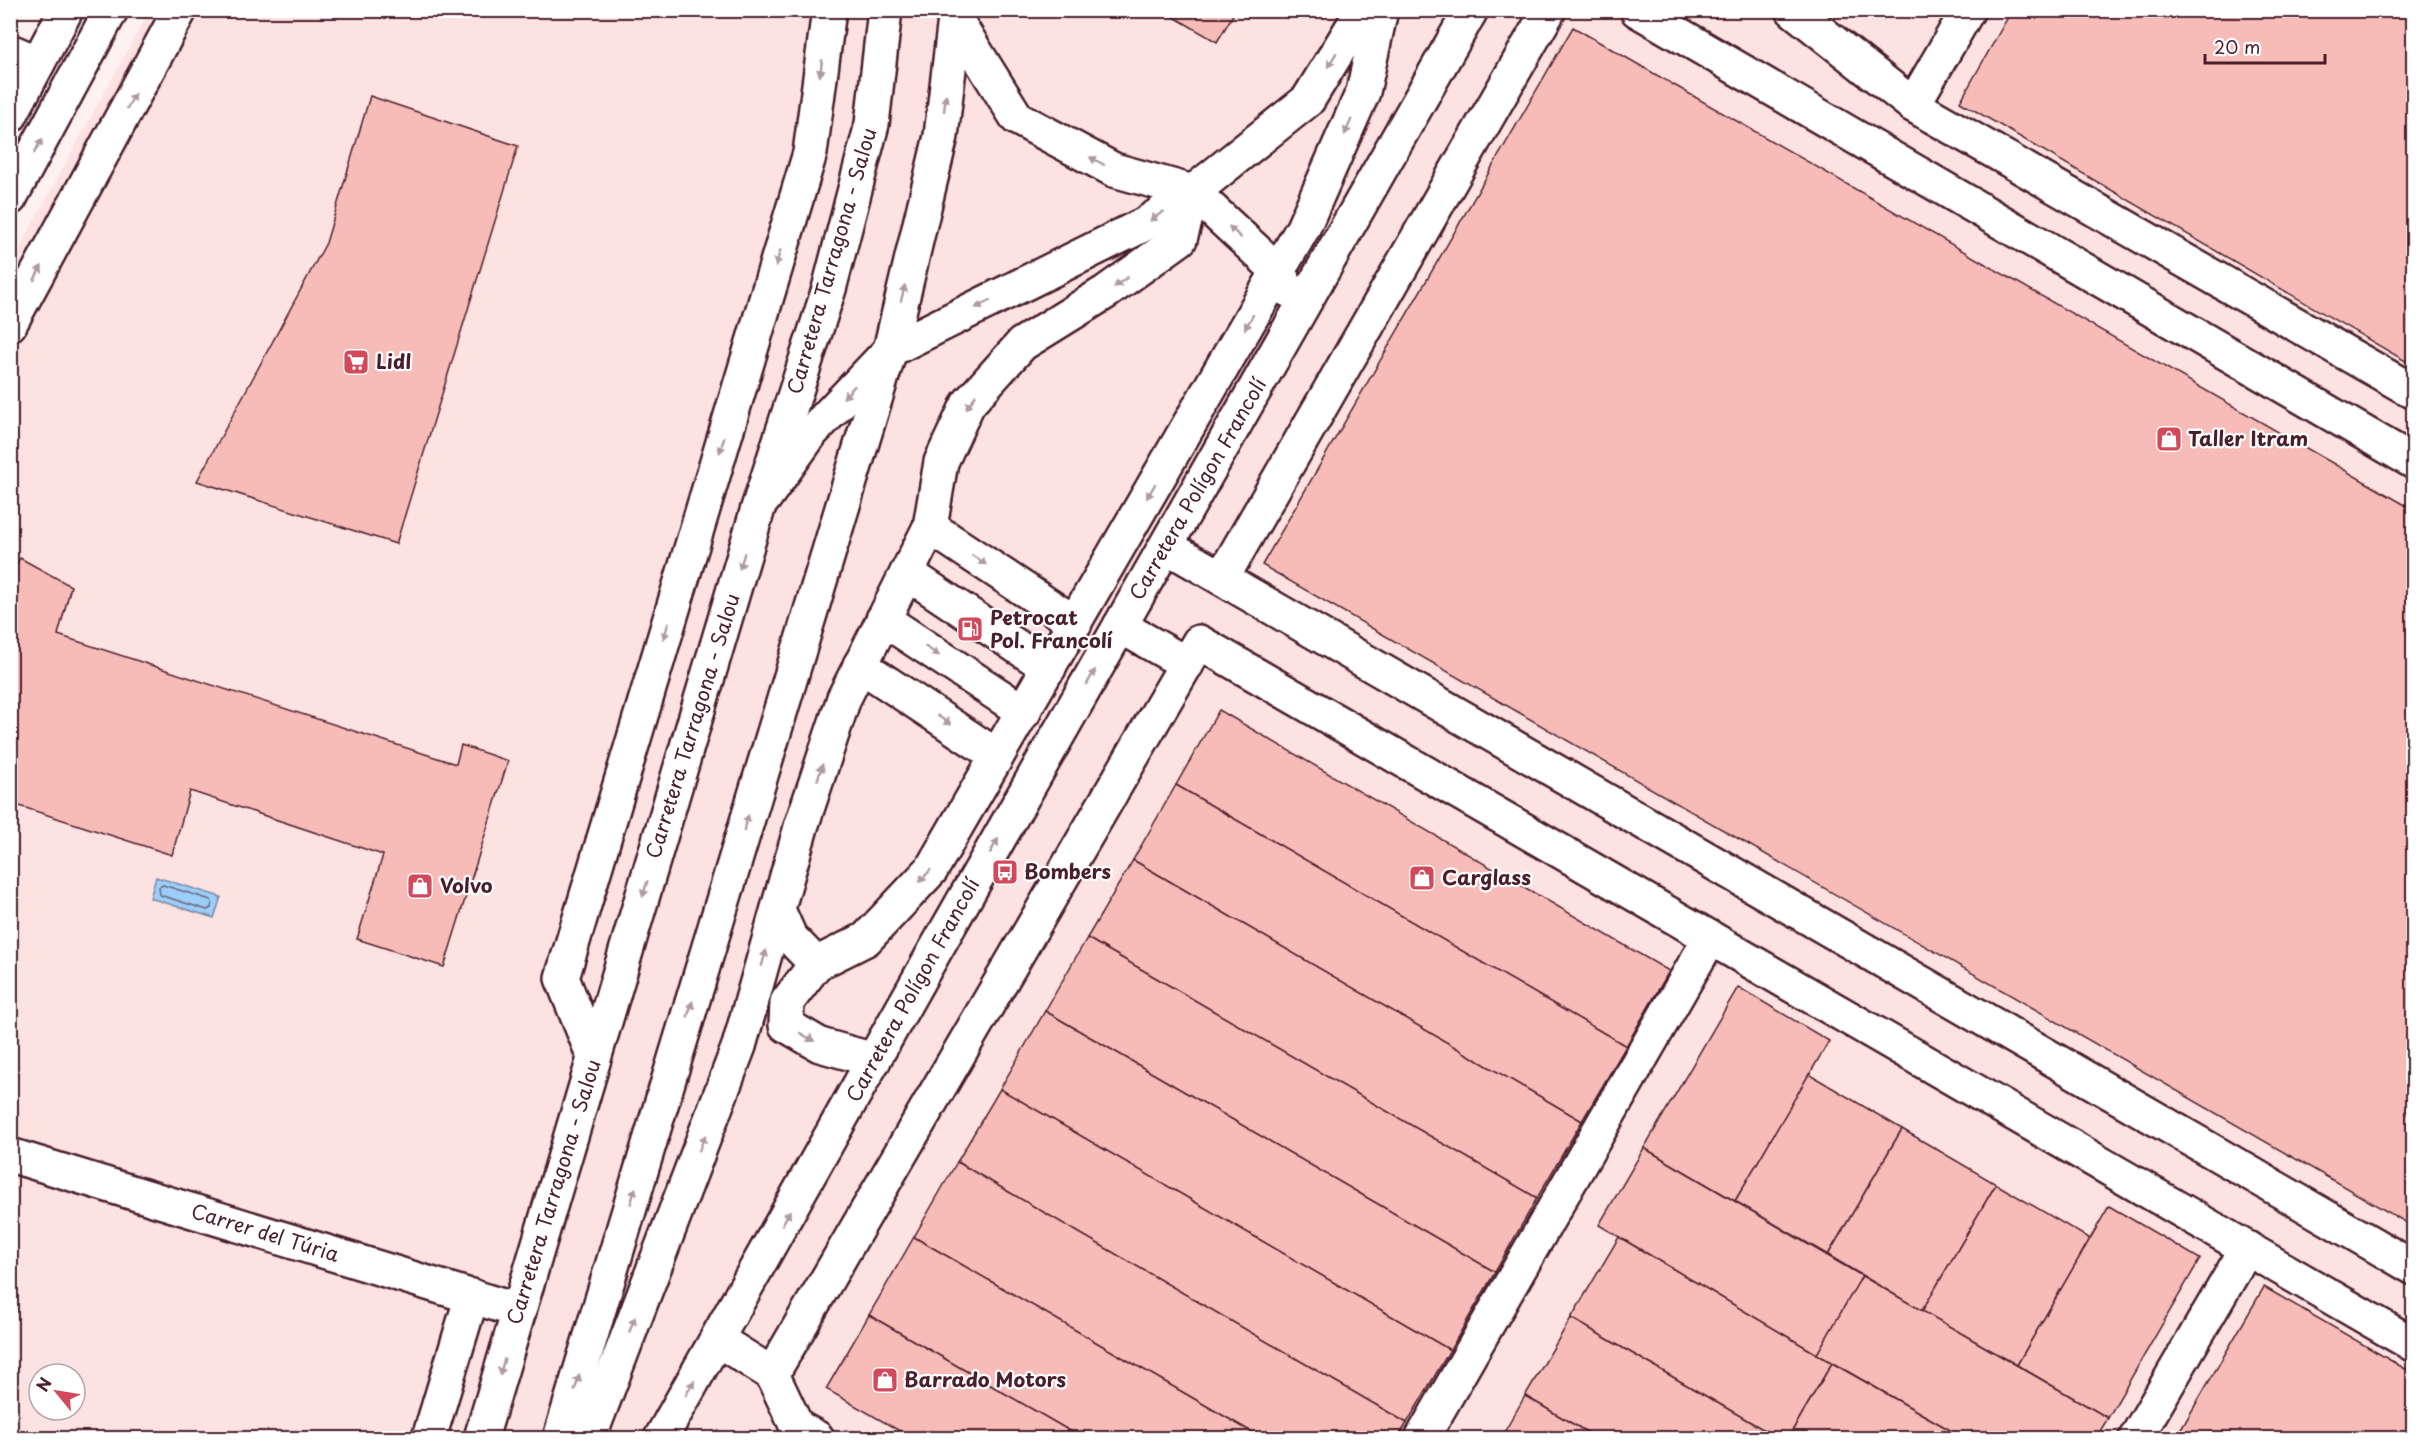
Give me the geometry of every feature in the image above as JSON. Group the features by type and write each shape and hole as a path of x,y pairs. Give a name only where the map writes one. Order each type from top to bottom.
{"main road":[{"path":"10,116 24,57 66,10"},
{"path":"10,198 111,10"},
{"path":"10,324 180,10"},
{"path":"594,1057 562,978 810,153 829,10"},
{"name":"Carretera Tarragona - Salou","path":"481,1438 759,505 829,289 872,124 885,10"},
{"path":"759,505 812,432 890,350 1145,224 1192,192 1308,100 1363,10"},
{"path":"874,1060 819,1045 786,1025 786,1002 816,964 866,939 931,870 1303,228 1363,92 1381,10"},
{"name":"Carretera Polígon Francolí","path":"661,1438 1471,10"},
{"path":"1222,578 1549,10"},
{"path":"1638,10 2414,462"},
{"path":"1793,10 1913,105 2414,392"},
{"path":"1913,105 1968,10"},
{"path":"956,15 1017,118 1114,170 1192,192 1278,271 1292,298 1264,373"},
{"path":"560,1438 890,350 941,136 956,15"},
{"path":"589,1438 739,1046 815,784 844,698 930,527 941,462 968,404 1022,344 1106,292 1180,239 1192,192"},
{"path":"930,527 1075,623"},
{"path":"1166,546 2414,1268"},
{"path":"907,573 1049,668"},
{"path":"883,619 1024,712"},
{"path":"1120,626 1187,664"},
{"path":"772,1374 1199,642 2414,1345"},
{"path":"860,665 998,756"},
{"path":"778,910 790,938 816,964"},
{"path":"1422,1438 1710,938"},
{"name":"Carrer del Túria","path":"10,1155 519,1311"},
{"path":"2136,1438 2247,1248"},
{"path":"429,1438 472,1296"},
{"path":"718,1340 772,1374 797,1427 817,1438"}],"shaded area":[{"path":"149,11 2413,11 2413,1438 11,1438 10,265"}],"water":[{"path":"156,877 221,897 214,918 150,898"}],"building":[{"path":"1162,10 1236,10 1217,42"},
{"path":"2012,10 2414,10 2414,366 1960,102"},
{"path":"1573,27 2414,510 2414,1227 1262,565"},
{"name":"Lidl","path":"370,96 518,146 396,544 197,481 326,243"},
{"path":"20,558 71,586 58,635 456,764 461,745 508,761 444,967 357,939 383,855 190,791 172,855 10,803 10,576"},
{"name":"Carglass","path":"1219,710 1669,971 1626,1046 1176,785"},
{"path":"1176,785 1626,1046 1582,1121 1133,860"},
{"path":"1133,860 1582,1121 1537,1198 1087,938"},
{"path":"1087,938 1537,1198 1495,1272 1045,1011"},
{"path":"1738,987 1829,1041 1735,1201 1644,1148"},
{"path":"1045,1011 1495,1272 1450,1350 1000,1089"},
{"path":"1809,1074 1902,1129 1828,1255 1735,1201"},
{"path":"1000,1089 1450,1350 1407,1423 957,1162"},
{"path":"1902,1129 1996,1184 1922,1311 1828,1255"},
{"path":"1644,1148 1862,1276 1817,1354 1599,1225"},
{"path":"957,1162 1407,1423 1398,1438 1262,1438 914,1237"},
{"path":"1996,1184 2090,1239 2017,1365 1922,1311"},
{"path":"2109,1206 2200,1259 2108,1418 2017,1365"},
{"path":"914,1237 1262,1438 1082,1438 869,1315"},
{"path":"1619,1237 1832,1363 1788,1438 1778,1438 1571,1318"},
{"path":"1862,1276 2108,1418 2096,1438 1964,1438 1817,1354"},
{"path":"2264,1287 2414,1374 2414,1438 2176,1438"},
{"path":"869,1315 1082,1438 912,1438 826,1389"},
{"path":"1571,1318 1778,1438 1597,1438 1525,1396"},
{"path":"1832,1363 1964,1438 1788,1438"},
{"path":"1525,1396 1597,1438 1501,1438"}],"place":[{"name":"Lidl","path":"356,362"},
{"name":"Taller Itram","path":"2169,439"},
{"name":"Petrocat Pol. Francolí","path":"970,629"},
{"name":"Bombers","path":"1005,872"},
{"name":"Carglass","path":"1422,878"},
{"name":"Volvo","path":"420,886"},
{"name":"Barrado Motors","path":"885,1380"}]}
